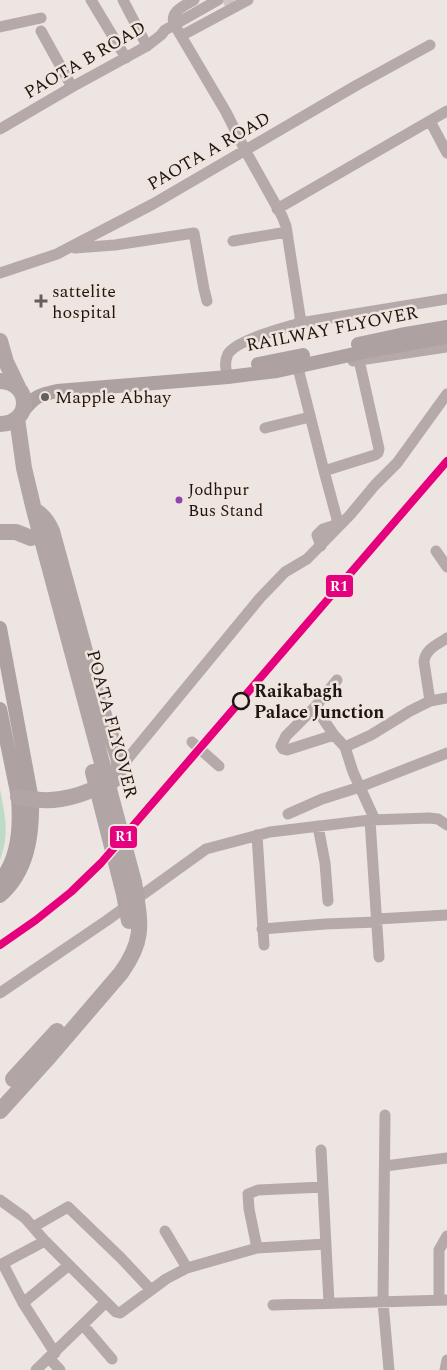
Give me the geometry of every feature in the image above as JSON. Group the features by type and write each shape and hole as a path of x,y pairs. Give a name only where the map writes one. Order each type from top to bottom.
{"highway":[{"path":"0,341 6,362 24,397 24,404 8,421"},
{"path":"0,381 12,383 19,389"},
{"name":"POATA FLYOVER","path":"0,1094 113,966 124,949 128,936 129,920 42,561 34,510 24,468 8,421"},
{"name":"POATA FLYOVER","path":"0,1111 49,1057 130,960 135,950 140,918 134,882 42,561 31,538 8,421"},
{"path":"25,799 63,799 86,793 113,781 120,768 96,691 52,531 45,518 34,510"},
{"path":"0,532 16,532 31,538"}],"main road":[{"name":"RAILWAY FLYOVER","path":"230,376 400,334 447,327"},
{"name":"RAILWAY FLYOVER","path":"275,366 447,337"},
{"path":"19,389 230,376"},
{"path":"8,421 32,399 43,394 58,391 230,376"},
{"path":"0,628 5,685 25,799 15,852 0,881"},
{"path":"0,709 25,799 33,820 25,860 14,880 0,896"}],"street":[{"path":"91,0 126,58"},
{"path":"123,0 147,46"},
{"path":"194,0 173,15 172,19 177,31 226,112 282,216 287,232 300,323"},
{"path":"177,31 248,0"},
{"name":"PAOTA B ROAD","path":"0,129 147,46 162,35 168,35 177,31 222,3"},
{"path":"0,27 41,18"},
{"path":"41,31 72,87"},
{"name":"PAOTA A ROAD","path":"0,273 57,254 153,204 357,85 430,45"},
{"path":"277,209 447,111"},
{"path":"430,121 447,153"},
{"path":"68,248 115,245 194,232 207,301"},
{"path":"233,241 287,232"},
{"path":"447,300 300,323 259,336 232,349 227,355 230,376 299,372 358,360 447,346"},
{"path":"358,360 379,449 378,453"},
{"path":"299,372 337,519 336,525 322,529 317,535 321,546"},
{"path":"120,768 260,598 285,572 307,559 321,546 397,463 447,394"},
{"path":"265,428 310,417"},
{"path":"378,453 397,463"},
{"path":"324,471 378,453"},
{"path":"436,551 447,567"},
{"path":"430,701 424,662 425,656 429,650 447,638"},
{"path":"334,735 287,750 281,746 286,736 315,707 337,680"},
{"path":"345,747 371,735 430,701 447,698"},
{"path":"315,707 334,735 345,747 373,820 379,957"},
{"path":"192,742 218,766"},
{"path":"288,814 322,799 360,787 447,753"},
{"path":"0,993 106,921 206,849 270,832 373,820 444,819"},
{"path":"318,826 325,863 328,901"},
{"path":"258,835 264,945"},
{"path":"262,929 447,916"},
{"path":"385,1115 383,1302 389,1370"},
{"path":"321,1150 329,1303"},
{"path":"385,1166 447,1158"},
{"path":"257,1248 248,1194 258,1190 323,1187"},
{"path":"0,1200 24,1218 116,1312 122,1313 166,1279 187,1268 257,1248 326,1244"},
{"path":"32,1227 68,1207 151,1290"},
{"path":"165,1230 187,1268"},
{"path":"273,1305 443,1300 438,1250 447,1236"},
{"path":"45,1241 1,1265 60,1370"},
{"path":"23,1303 69,1265"},
{"path":"36,1370 106,1302"},
{"path":"83,1325 112,1359"},
{"path":"445,1370 447,1360"}],"green space":[{"path":"0,789 6,833 0,860"}],"tunnel":[{"path":"225,6 236,0"}],"transit line":[{"name":"R1","path":"0,945 36,920 71,892 101,863 447,461"}],"place":[{"name":"sattelite hospital","path":"41,301"},
{"name":"Mapple Abhay","path":"45,397"},
{"name":"Jodhpur Bus Stand","path":"179,500"},
{"name":"Raikabagh Palace Junction","path":"241,701"}]}
